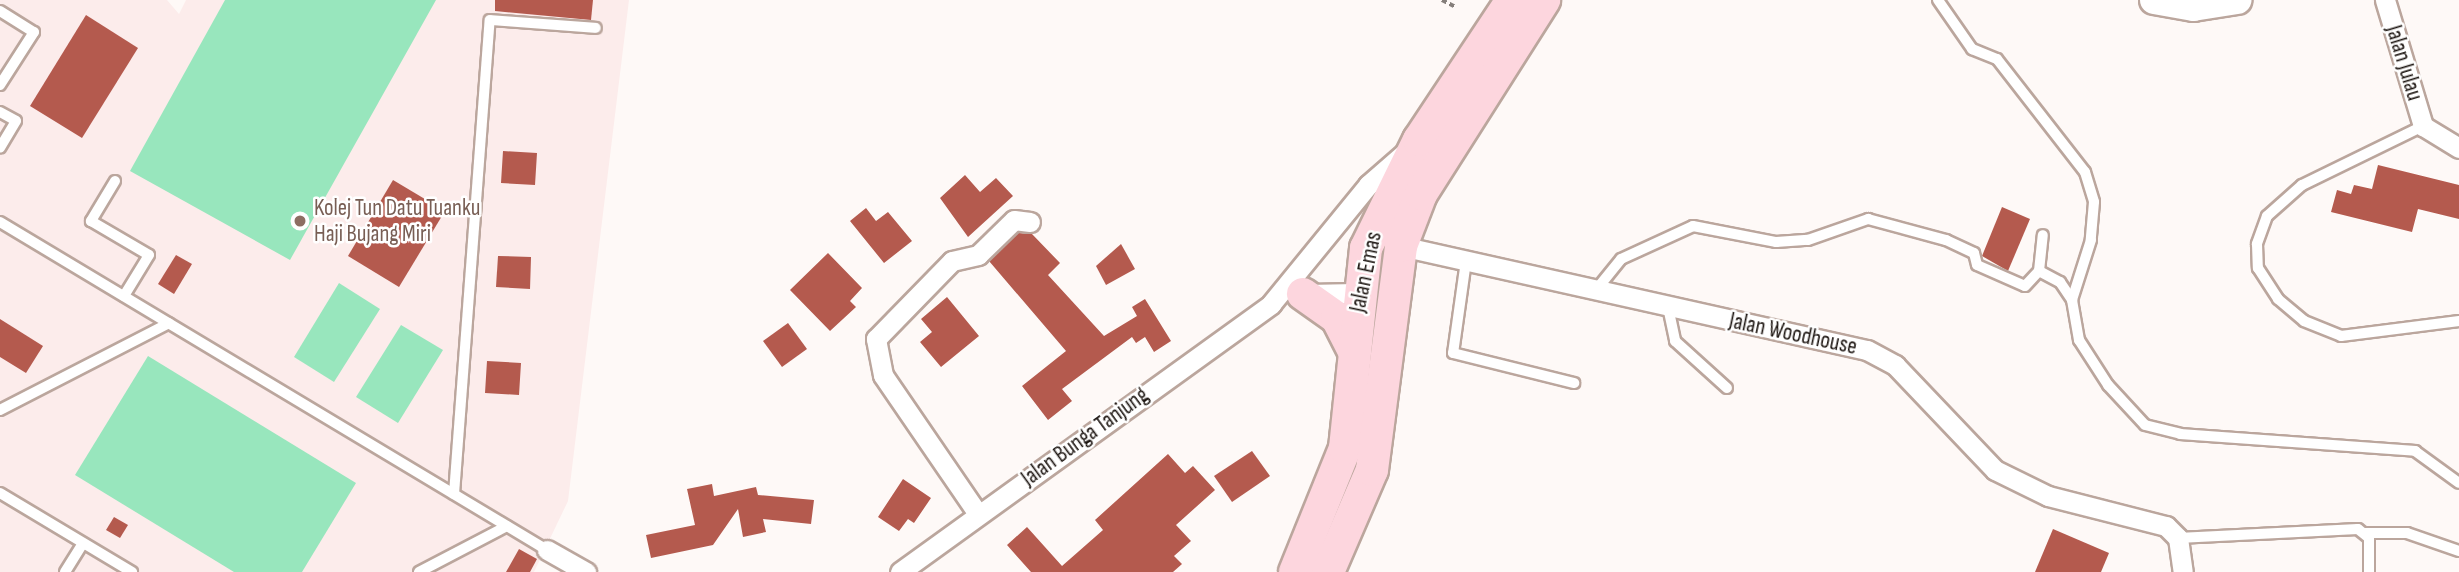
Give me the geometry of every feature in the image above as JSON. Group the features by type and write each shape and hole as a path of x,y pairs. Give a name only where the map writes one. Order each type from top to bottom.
{"main road":[{"name":"Jalan Emas","path":"1295,572 1345,449 1357,293 1387,196 1419,140 1512,0"},
{"name":"Jalan Emas","path":"1328,572 1372,470 1401,246 1421,194 1544,0"},
{"path":"1357,293 1383,282 1401,246"},
{"path":"1303,294 1337,318 1353,350"}],"street":[{"path":"2154,0 2193,8 2237,0"},
{"name":"Jalan Julau","path":"2385,0 2423,126"},
{"path":"2423,126 2459,148"},
{"path":"1270,304 1368,185 1419,140"},
{"path":"978,514 883,375 876,339 952,261 978,255 1014,220 1030,222"},
{"name":"Jalan Woodhouse","path":"1401,246 1867,350 1895,365 1995,470 2048,496 2166,526 2178,538"},
{"path":"1270,304 1303,294 1357,293"},
{"name":"Jalan Bunga Tanjung","path":"900,572 1270,304"},
{"path":"2178,538 2183,572"},
{"path":"547,550 586,572"}],"lane":[{"path":"1938,0 1972,49 1997,59 2085,172 2094,202 2091,240 2072,300"},
{"path":"0,11 34,32 0,85"},
{"path":"454,494 490,20 596,28"},
{"path":"0,112 16,121 0,148"},
{"path":"2423,126 2302,186 2267,216 2257,244 2258,268 2278,299 2304,321 2341,336 2459,321"},
{"path":"115,181 91,221 149,255 124,296"},
{"path":"1595,290 1621,259 1693,226 1776,242 1808,240 1868,219 1946,240 1974,253 1977,265 2025,286 2039,271 2043,235"},
{"path":"0,222 547,550"},
{"path":"1466,261 1452,352 1574,383"},
{"path":"2039,271 2060,282 2072,300 2079,340 2108,385 2145,425 2180,434 2415,451 2435,472 2459,483"},
{"path":"1668,307 1675,341 1727,388"},
{"path":"0,410 169,323"},
{"path":"0,493 132,572"},
{"path":"419,572 506,526"},
{"path":"2365,533 2369,572"},
{"path":"2178,538 2407,533 2459,551"},
{"path":"65,572 83,543"}],"path":[{"path":"1442,0 1456,7"}],"shaded area":[{"name":"Kolej Tun Datu Tuanku Haji Bujang Miri","path":"0,0 167,0 179,14 186,0 629,0 568,501 534,572 0,572"}],"green space":[{"path":"225,0 436,0 290,260 130,171"},
{"path":"339,283 380,309 334,382 294,357"},
{"path":"401,325 443,350 398,423 356,397"},
{"path":"148,356 356,483 302,572 234,572 75,475"}],"building":[{"path":"495,0 593,0 591,20 495,11"},
{"path":"86,15 138,48 82,138 30,106"},
{"path":"503,151 537,153 535,185 501,183"},
{"path":"2378,165 2459,185 2459,219 2418,209 2412,232 2331,212 2337,190 2351,194 2354,185 2372,189"},
{"path":"965,175 980,192 996,178 1013,196 968,237 940,198"},
{"path":"393,180 445,211 399,287 348,256"},
{"path":"2002,207 2030,219 2008,271 1982,256"},
{"path":"866,208 876,221 888,212 912,241 884,263 850,221"},
{"path":"1018,233 1032,234 1060,263 1048,275 1104,336 1137,316 1132,307 1145,299 1171,341 1154,352 1145,337 1136,343 1132,337 1062,389 1072,401 1048,420 1022,386 1066,351 989,261"},
{"path":"1121,244 1135,269 1106,285 1096,266"},
{"path":"828,253 862,288 850,301 856,307 830,331 790,290"},
{"path":"176,255 192,264 174,294 158,284"},
{"path":"498,256 531,257 530,289 496,287"},
{"path":"947,297 979,336 941,367 920,342 932,332 921,319"},
{"path":"0,319 43,346 26,373 0,357"},
{"path":"788,323 807,349 782,367 763,341"},
{"path":"487,361 521,363 519,395 485,393"},
{"path":"1252,451 1270,476 1232,502 1214,476"},
{"path":"1168,454 1185,473 1193,466 1215,490 1176,525 1191,541 1174,556 1182,564 1173,572 1031,572 1007,545 1027,527 1062,566 1103,530 1095,520"},
{"path":"903,479 931,498 914,523 908,519 899,531 878,517"},
{"path":"712,484 714,496 756,487 758,495 814,500 811,524 763,519 766,532 743,537 738,509 713,545 651,558 646,535 695,525 687,489"},
{"path":"114,517 128,525 120,538 106,530"},
{"path":"2053,529 2109,553 2101,572 2035,572"},
{"path":"519,549 537,559 530,572 506,572"}],"place":[{"name":"Kolej Tun Datu Tuanku Haji Bujang Miri","path":"300,221"}]}
